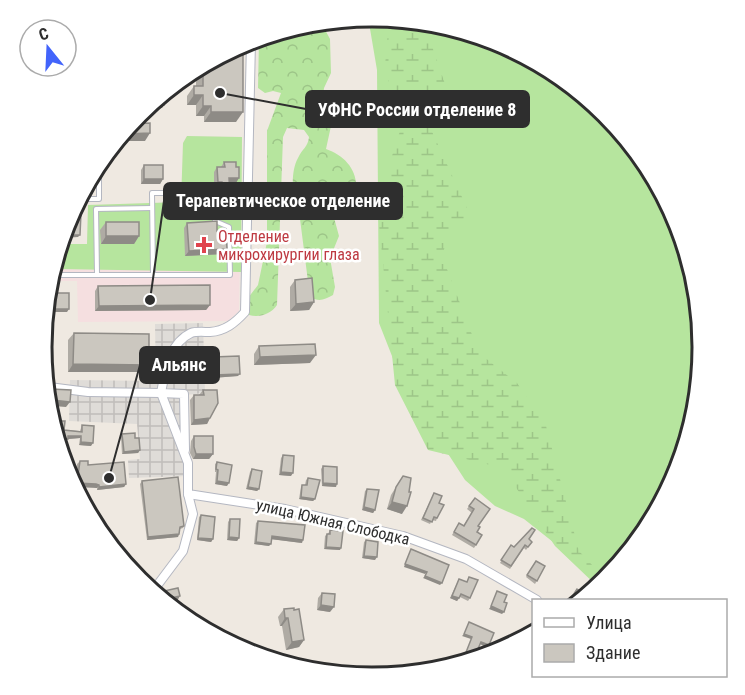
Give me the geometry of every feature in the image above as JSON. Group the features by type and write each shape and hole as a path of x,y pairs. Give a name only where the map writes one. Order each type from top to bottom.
{"street":[{"path":"158,585 183,551 193,514 188,494 188,463 161,393 168,360 179,342 192,332 219,332 235,322 245,312 251,51"},
{"path":"55,388 88,392 184,394 185,455"},
{"name":"улица Южная Слободка","path":"188,494 285,509 403,536 466,559 535,599"}],"lane":[{"path":"89,199 99,199 99,180"},
{"path":"153,275 152,193 167,193"},
{"path":"61,275 230,275 229,227 215,221 215,193"},
{"path":"97,274 96,209 152,208"}],"shaded area":[{"path":"187,136 242,137 239,311 228,321 78,322 77,281 59,281 69,244 87,244 88,205 181,202 183,143"},
{"path":"203,323 205,393 185,395 189,476 129,478 128,460 140,459 137,424 69,421 70,380 156,381 155,324"}],"green space":[{"path":"370,27 414,30 455,38 495,51 533,70 568,93 613,136 639,169 669,225 682,265 690,306 693,348 687,410 669,470 650,508 627,543 597,576 524,519 495,506 465,480 403,384 379,323 377,70"},
{"path":"388,28 433,33 429,37 445,84 418,101 472,219 449,233 442,256 479,353 517,383 546,426 579,551 600,573 592,581 555,546 503,468 428,450 395,385 377,203 400,131 385,66"},
{"path":"326,31 330,39 331,73 323,96 331,126 326,149 339,155 348,164 355,176 356,190 335,207 333,214 339,236 330,258 335,287 333,295 316,300 310,297 293,180 295,165 309,137 304,130 287,128 283,137 277,305 272,311 257,316 249,315 247,306 248,298 258,285 267,242 267,131 281,93 273,91 265,93 258,88 259,48"},
{"path":"187,136 242,137 241,272 62,269 69,244 87,244 88,205 181,202 183,143"}],"building":[{"path":"243,54 243,112 211,112 211,106 203,106 203,95 194,95 194,86 203,86 203,76"},
{"path":"144,123 150,123 150,133 134,134"},
{"path":"224,162 236,162 236,167 239,167 239,178 229,178 230,195 242,194 243,207 224,209 222,182 218,182 217,167 225,167"},
{"path":"144,165 163,165 163,179 144,179"},
{"path":"81,215 80,235 72,235"},
{"name":"Отделение микрохирургии глаза","path":"217,221 217,231 226,230 227,249 189,251 187,223"},
{"path":"106,222 139,222 139,236 106,236"},
{"path":"312,278 314,302 296,304 295,280"},
{"path":"210,285 210,305 99,306 98,286"},
{"path":"57,293 69,293 69,309 55,309"},
{"path":"74,333 149,334 149,365 73,364"},
{"path":"315,344 316,355 260,357 259,346"},
{"path":"239,356 240,374 214,375 213,357"},
{"path":"55,389 71,390 70,402 57,401"},
{"path":"203,390 217,390 218,403 210,418 194,420 194,395 204,395"},
{"path":"61,421 65,421 64,430 82,432 82,425 94,426 93,443 81,442 81,436 68,436 68,439 65,439"},
{"path":"135,433 135,438 139,438 140,450 124,452 122,434"},
{"path":"194,436 213,436 213,454 196,454"},
{"path":"283,455 294,456 293,473 281,472"},
{"path":"80,461 88,461 88,465 124,462 126,484 99,487 96,484 82,483 78,475"},
{"path":"217,462 232,465 229,483 217,481"},
{"path":"323,466 337,467 337,484 323,483"},
{"path":"252,469 262,471 259,489 248,487"},
{"path":"403,476 411,478 409,492 411,492 407,506 392,502 396,487"},
{"path":"178,477 184,526 180,527 179,534 148,537 142,481"},
{"path":"308,478 320,480 315,499 301,497 302,485 307,485"},
{"path":"367,489 379,490 375,510 364,507"},
{"path":"434,493 442,496 439,503 444,505 432,522 423,518"},
{"path":"475,498 490,509 478,526 480,527 477,532 482,535 476,545 454,532 459,523 464,526 474,509 469,506"},
{"path":"201,515 215,517 213,539 198,538"},
{"path":"230,519 240,519 239,538 229,537"},
{"path":"258,521 305,525 303,540 272,536 271,544 256,542"},
{"path":"532,528 535,530 529,539 532,542 528,547 525,545 511,566 501,560 511,545 514,547"},
{"path":"330,530 343,531 341,548 326,547 327,534 330,534"},
{"path":"366,540 378,542 377,557 364,556"},
{"path":"411,549 449,565 442,583 425,576 427,572 405,564"},
{"path":"536,561 545,566 537,581 527,575"},
{"path":"469,577 478,580 470,598 461,594 459,598 452,596 459,579 467,582"},
{"path":"178,588 180,596 172,598 164,591"},
{"path":"577,589 580,591 571,599"},
{"path":"497,591 507,595 504,612 491,606"},
{"path":"322,593 335,594 334,607 321,605"},
{"path":"294,608 294,610 299,609 304,640 292,642 284,609"},
{"path":"469,622 494,633 489,645 481,642 477,651 465,654 472,637 464,634"}],"place":[{"name":"УФНС России отделение 8","path":"220,93"},
{"name":"Отделение микрохирургии глаза","path":"204,245"},
{"name":"Терапевтическое отделение","path":"150,300"},
{"name":"Альянс","path":"109,478"}]}
